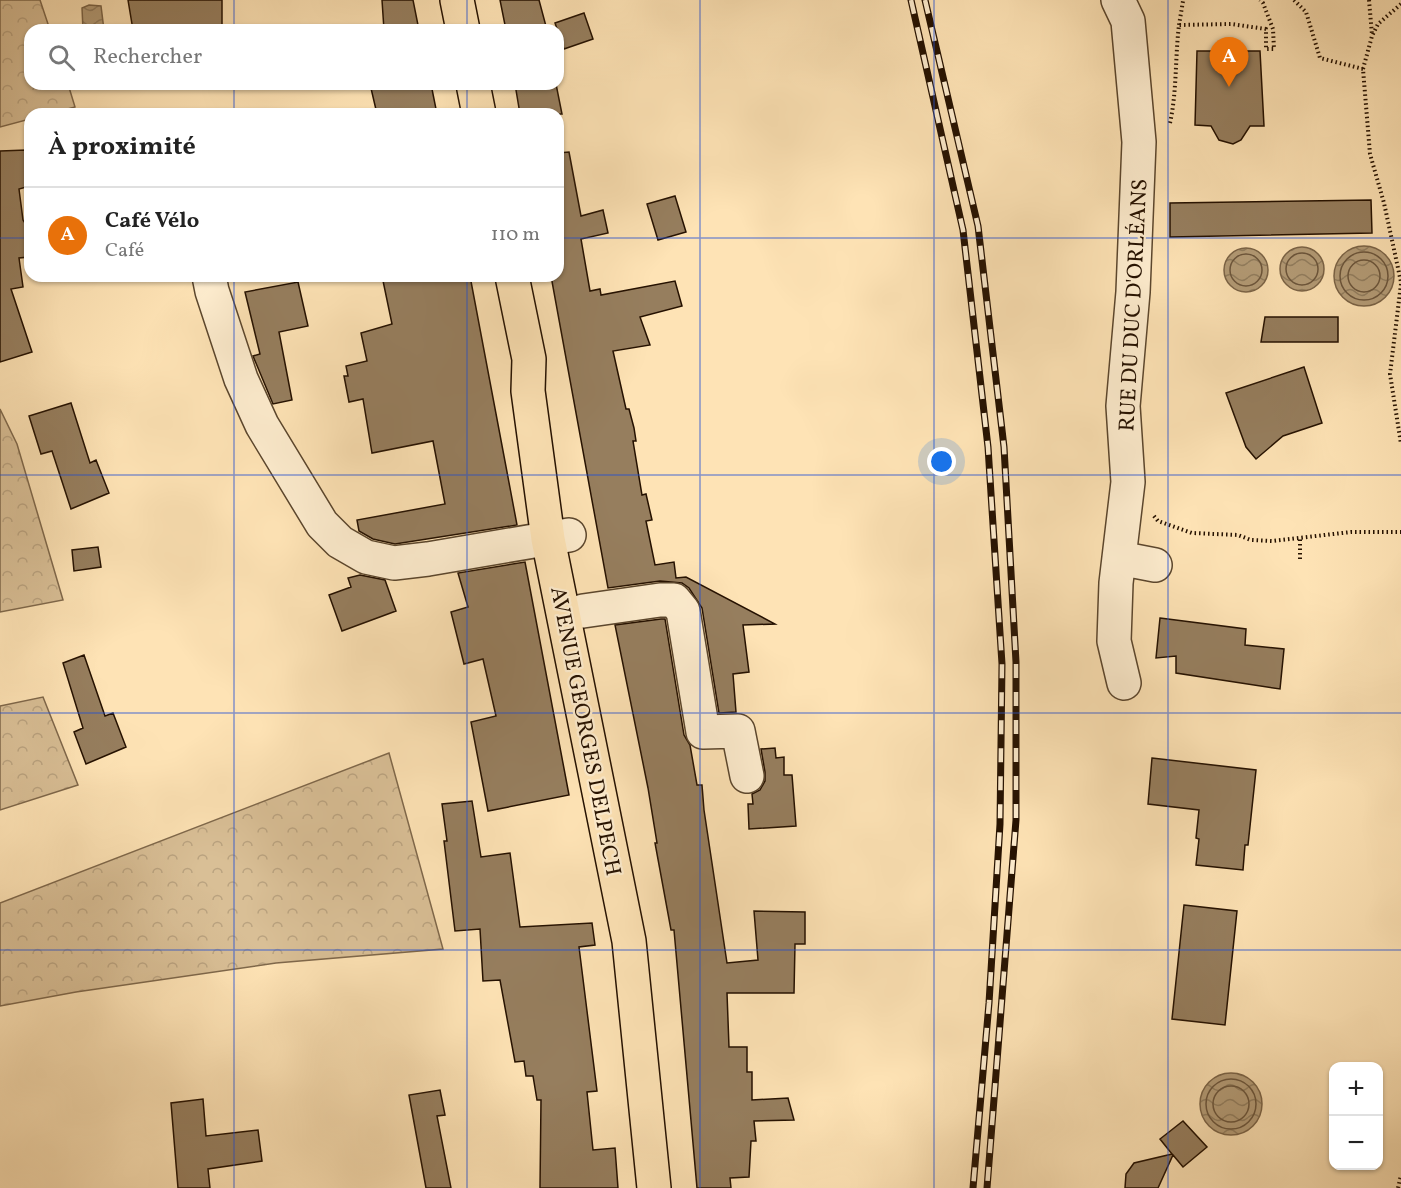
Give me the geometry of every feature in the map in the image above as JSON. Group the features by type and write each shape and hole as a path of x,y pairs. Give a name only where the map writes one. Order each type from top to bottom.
{"main road":[{"path":"458,0 462,24"},
{"path":"474,90 478,108"},
{"name":"AVENUE GEORGES DELPECH","path":"513,282 529,359 528,391 559,537 629,941 654,1188"},
{"path":"559,537 583,611 638,913 670,1188"}],"lane":[{"name":"RUE DU DUC D'ORLÉANS","path":"1118,0 1128,21 1139,142 1133,292 1123,406 1128,482 1116,583 1114,641 1124,683"},
{"path":"210,282 241,379 262,425 322,524 340,542 366,557 394,563 428,560 559,537"},
{"path":"1119,558 1155,564"},
{"path":"583,611 674,600 683,611 703,732 738,732 747,776"}],"path":[{"path":"1179,25 1231,24 1266,29 1266,49 1274,49 1274,29 1260,0"},
{"path":"1294,0 1306,12 1320,58 1363,69"},
{"path":"1369,0 1372,36"},
{"path":"1139,142 1166,138 1174,103 1175,54 1183,1"},
{"path":"1401,4 1378,24 1372,36 1363,69 1370,154 1384,203 1401,283 1390,374 1401,444"},
{"path":"1128,482 1158,521 1192,533 1238,535 1251,540 1300,539 1351,532 1401,532"},
{"path":"1300,539 1300,559"},
{"path":"1398,1188 1401,1175"}],"green space":[{"path":"0,0 40,0 48,24 24,24 24,90 70,90 75,107 24,108 24,121 0,127"},
{"path":"0,409 17,444 63,600 0,612"},
{"path":"43,697 78,785 0,810 0,706"},
{"path":"389,753 443,949 276,963 76,992 0,1006 0,903"}],"water":[{"path":"89,5 101,6 103,24 83,24 82,8"},
{"path":"1364,246 1381,251 1389,259 1394,276 1389,293 1381,301 1364,306 1347,301 1339,293 1334,276 1339,259 1347,251"},
{"path":"1302,247 1317,254 1324,269 1317,284 1302,291 1287,284 1280,269 1287,254"},
{"path":"1246,248 1262,254 1268,270 1262,286 1246,292 1230,286 1224,270 1230,254"},
{"path":"1225,1073 1237,1073 1253,1082 1260,1092 1262,1104 1260,1116 1253,1126 1237,1135 1225,1135 1214,1130 1205,1121 1200,1110 1200,1098 1205,1087 1214,1078"}],"building":[{"path":"128,0 222,0 222,24 132,24"},
{"path":"382,0 413,0 418,24 384,24"},
{"path":"500,0 539,0 545,24 505,24"},
{"path":"584,13 593,39 564,49 564,24 555,23"},
{"path":"1197,51 1260,51 1264,126 1250,126 1241,140 1233,144 1219,140 1211,126 1195,125"},
{"path":"371,90 432,90 436,108 376,108"},
{"path":"516,90 557,90 561,108 519,108"},
{"path":"24,150 24,188 19,189 24,222 24,258 19,258 23,287 11,289 32,352 0,362 0,151"},
{"path":"564,152 569,152 581,216 603,210 608,233 581,239 590,291 600,289 601,295 675,281 682,306 640,317 650,345 613,351 626,409 629,409 634,428 636,441 633,441 642,495 646,494 652,520 646,521 655,565 674,562 676,578 686,577 775,624 743,625 749,672 733,674 736,712 719,713 702,608 689,588 682,583 660,581 608,588 552,282 564,282"},
{"path":"675,196 686,232 658,240 647,204"},
{"path":"1371,200 1372,233 1170,237 1170,203"},
{"path":"298,282 308,326 279,332 292,400 273,404 253,356 260,354 245,292"},
{"path":"383,282 471,282 517,525 395,544 373,539 359,531 357,520 445,504 433,441 372,453 363,399 349,402 344,376 348,376 346,366 367,361 361,333 392,324"},
{"path":"1265,317 1338,317 1338,342 1261,342"},
{"path":"1304,367 1322,423 1283,436 1256,459 1246,447 1226,393"},
{"path":"71,403 90,463 96,460 109,493 71,509 52,451 41,454 29,416"},
{"path":"98,547 101,567 74,571 72,550"},
{"path":"525,562 569,795 488,811 471,722 496,716 483,659 464,664 451,612 468,607 458,573"},
{"path":"360,575 385,580 396,611 342,631 329,595 351,587 348,578"},
{"path":"1160,618 1246,629 1245,645 1284,649 1280,689 1176,673 1176,656 1156,658"},
{"path":"665,619 684,735 690,745 697,785 702,785 727,963 758,960 754,911 805,912 805,944 795,944 794,993 727,993 729,1047 747,1047 747,1072 752,1072 752,1100 788,1098 794,1120 754,1121 756,1141 751,1141 749,1177 730,1178 731,1188 697,1188 674,930 671,930 655,843 657,843 648,788 615,625"},
{"path":"84,655 105,716 113,713 126,747 86,764 74,732 83,728 63,663"},
{"path":"775,748 776,758 784,757 784,775 792,775 796,826 749,829 748,804 753,804 752,794 760,790 765,781 761,749"},
{"path":"1152,758 1256,770 1243,870 1196,865 1199,810 1148,804"},
{"path":"472,801 481,857 510,853 520,927 592,923 595,945 579,947 597,1091 587,1092 593,1150 615,1148 618,1188 540,1188 541,1100 537,1100 533,1076 526,1076 524,1061 515,1062 500,980 483,981 480,929 455,931 442,804"},
{"path":"1184,905 1237,911 1225,1025 1172,1019"},
{"path":"440,1090 445,1115 437,1116 451,1188 426,1188 409,1095"},
{"path":"203,1099 206,1136 258,1130 262,1161 208,1169 210,1188 178,1188 171,1103"},
{"path":"1183,1121 1207,1147 1183,1167 1173,1155 1158,1188 1125,1188 1126,1174 1134,1163 1172,1154 1160,1139"}],"railway":[{"path":"911,0 963,230 988,447 1002,664 1000,824 989,1003 973,1188"},
{"path":"925,0 978,226 1004,447 1016,662 1016,820 987,1188"}],"place":[{"name":"Café Vélo","path":"1229,87"}]}
